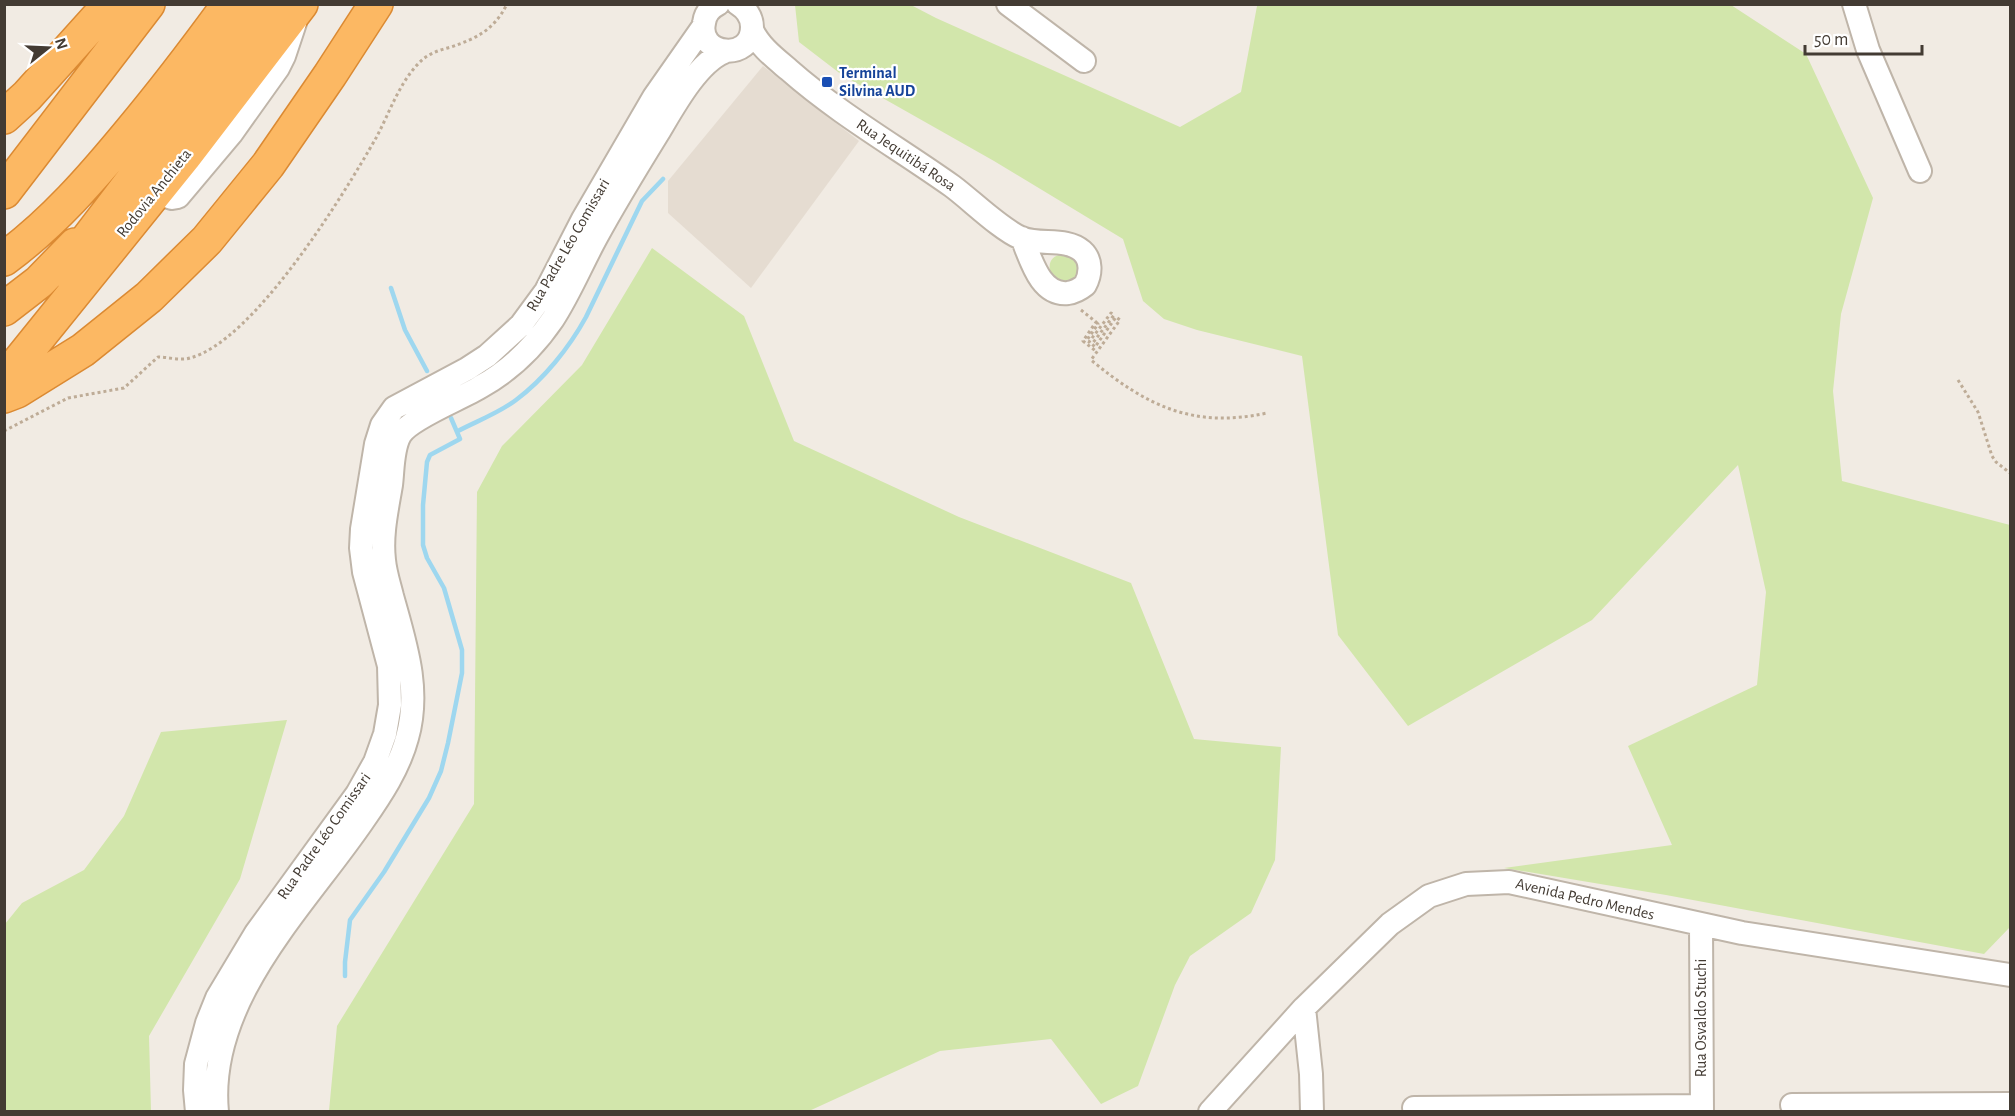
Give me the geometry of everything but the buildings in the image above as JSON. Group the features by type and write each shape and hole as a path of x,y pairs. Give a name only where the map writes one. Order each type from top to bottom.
{"highway":[{"path":"4,117 27,96 110,4"},
{"path":"4,192 148,4"},
{"path":"4,259 50,222 107,159 180,72 229,4"},
{"name":"Rodovia Anchieta","path":"4,348 267,4"},
{"name":"Rodovia Anchieta","path":"4,380 155,193 301,4"},
{"path":"4,396 17,391 91,343 149,297 207,240 268,165 376,4"},
{"path":"4,309 39,282 117,200"}],"street":[{"name":"Rua Padre Léo Comissari","path":"197,1112 196,1064 207,1023 217,998 256,933 357,794 375,762 385,734 390,705 389,666 364,572 361,548 376,444 382,425 394,408 467,369 504,342 521,325 546,291 583,219 654,97 703,27 709,11 718,4"},
{"path":"1008,4 1084,61"},
{"path":"1854,4 1868,50 1920,171"},
{"name":"Rua Jequitibá Rosa","path":"703,27 704,35 716,49 745,28 819,96 953,187 1022,238"},
{"name":"Rua Padre Léo Comissari","path":"217,1112 216,1083 220,1057 232,1017 249,983 279,935 380,796 398,764 408,736 412,707 411,668 383,554 385,522 399,437 408,425 501,374 535,342 560,308 605,222 671,111 706,64 745,28"},
{"name":"Avenida Pedro Mendes","path":"1210,1112 1304,1008 1390,924 1430,896 1466,884 1509,882 1742,933 2010,975"},
{"name":"Rua Osvaldo Stuchi","path":"1701,925 1702,1109"},
{"path":"1304,1008 1311,1074 1312,1112"},
{"path":"1792,1105 2010,1104"},
{"path":"1414,1108 1702,1109"}],"path":[{"path":"4,431 68,398 124,388 158,357 187,359 227,339 276,286 312,238 376,138 405,81 419,62 433,52 466,42 494,26 507,4"},
{"path":"1081,310 1098,324 1087,340 1089,342 1111,313 1114,315 1092,344 1095,346 1116,317 1120,320 1090,360 1133,393 1163,408 1216,418 1232,419 1267,412"},
{"path":"1096,322 1083,341 1096,352"},
{"path":"1958,380 1978,412 1992,456 2010,473"}],"shaded area":[{"path":"763,66 859,141 751,288 668,213 668,181"}],"green space":[{"path":"795,5 911,5 1180,127 1241,92 1257,6 1254,5 1731,5 1806,54 1873,198 1841,314 1833,391 1842,481 2010,525 2010,927 1984,954 1666,895 1504,868 1672,845 1628,746 1757,685 1766,592 1738,465 1592,620 1408,726 1338,635 1302,356 1197,330 1164,319 1143,301 1123,239 994,161 842,75 799,42"},
{"path":"652,248 744,316 794,441 959,517 1131,583 1194,739 1281,747 1275,860 1251,913 1190,956 1175,985 1138,1086 1101,1104 1051,1039 940,1051 809,1111 329,1111 337,1026 474,804 477,492 502,446 582,365"},
{"path":"1069,253 1081,264 1077,280 1062,284 1051,275 1050,265 1056,256"},
{"path":"287,720 240,879 149,1036 151,1111 5,1111 5,924 22,903 84,870 124,816 161,732"}],"waterway":[{"path":"458,431 509,405 536,383 555,362 586,317 642,201 663,179"},
{"path":"391,288 405,330 427,371"},
{"path":"345,976 350,920 384,872 429,798 441,771 462,673 462,650 444,588 427,558 423,545 423,505 427,462 430,455 460,439 451,418"}],"place":[{"name":"Terminal Silvina AUD","path":"827,82"}]}
